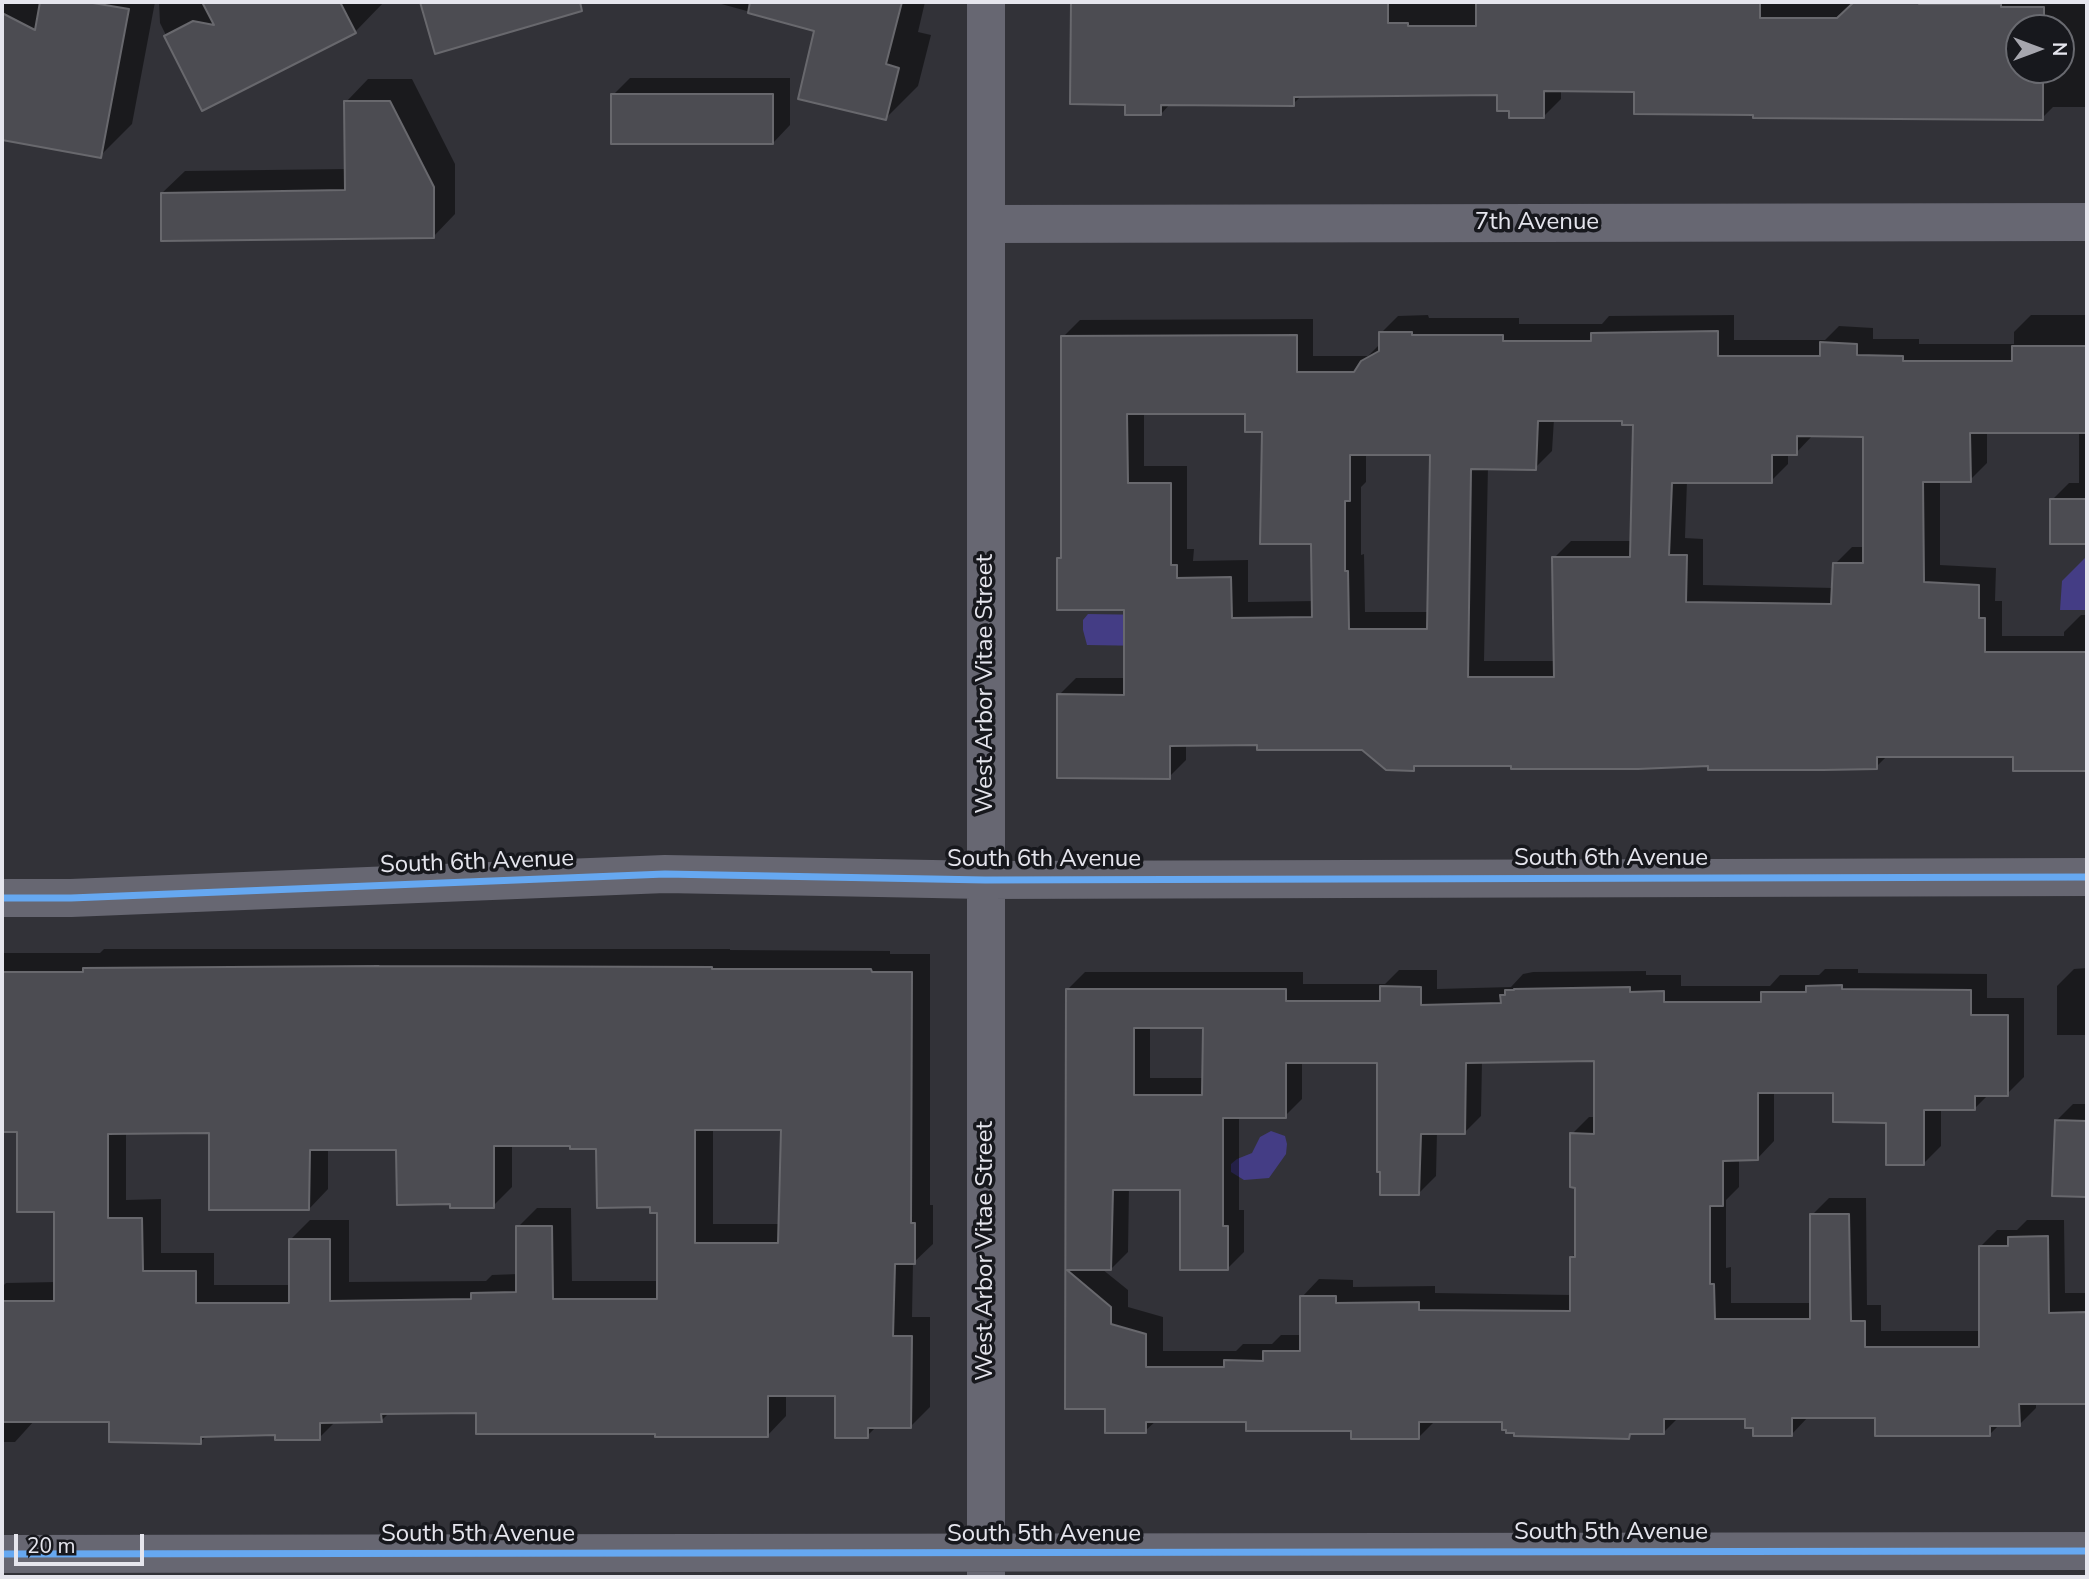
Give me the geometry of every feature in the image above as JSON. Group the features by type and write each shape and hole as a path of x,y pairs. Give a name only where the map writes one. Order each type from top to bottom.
{"street":[{"name":"West Arbor Vitae Street","path":"986,2 986,1566"},
{"name":"7th Avenue","path":"987,225 2087,222"},
{"name":"South 6th Avenue","path":"2,898 71,898 665,874 985,880 2087,877"},
{"name":"South 5th Avenue","path":"2,1554 986,1566 2087,1551"}],"shaded area":[{"path":"2087,556 2087,610 2060,610 2062,581"},
{"path":"1088,614 1150,615 1148,646 1087,645 1083,620"},
{"path":"1271,1131 1285,1136 1287,1144 1286,1154 1269,1178 1244,1180 1231,1172 1231,1164 1252,1153 1260,1137"}],"building":[{"path":"40,2 87,2 129,9 101,158 2,140 2,13 35,30"},
{"path":"202,2 340,2 356,33 202,111 164,36 193,21 214,25"},
{"path":"420,2 580,2 582,11 435,54"},
{"path":"750,2 902,2 886,64 899,68 886,120 798,99 814,31 748,13"},
{"path":"1071,2 1388,2 1388,23 1408,23 1408,26 1476,26 1476,2 1760,2 1760,18 1837,18 1854,2 2044,7 2044,14 2005,14 2005,84 2043,84 2043,120 1753,118 1753,115 1634,114 1634,92 1544,91 1544,118 1509,118 1509,111 1497,111 1497,95 1294,97 1294,106 1161,105 1161,115 1125,115 1125,105 1070,104"},
{"path":"611,94 773,94 773,144 611,144"},
{"path":"344,101 390,101 434,187 434,238 161,241 161,193 345,190"},
{"path":"1718,331 1718,356 1820,356 1820,342 1857,344 1857,355 1903,356 1903,361 2012,361 2012,346 2087,346 2087,433 1970,433 1971,482 1923,482 1924,582 1979,585 1979,618 1985,618 1985,652 2087,652 2087,771 2013,771 2013,757 1877,757 1877,769 1708,770 1708,766 1511,769 1511,766 1414,766 1414,771 1386,770 1362,750 1257,750 1257,745 1170,746 1170,779 1057,778 1057,694 1124,695 1124,610 1057,610 1057,558 1061,558 1061,336 1297,335 1297,372 1354,372 1361,361 1379,351 1379,332 1412,332 1412,335 1503,335 1503,341 1591,341 1591,333","holes":["1127,414 1245,414 1245,432 1262,432 1260,544 1311,544 1312,617 1232,618 1231,577 1177,578 1177,565 1171,565 1171,483 1128,483","1538,421 1622,421 1622,425 1633,425 1630,557 1552,557 1554,677 1468,677 1471,469 1536,470","1797,436 1863,437 1863,563 1833,563 1831,604 1686,602 1687,555 1669,555 1672,483 1772,483 1772,455 1797,455","1350,455 1430,455 1427,629 1349,629 1348,571 1345,571 1345,501 1350,501"]},
{"path":"2050,499 2087,499 2087,544 2050,544"},
{"path":"712,967 912,972 911,1223 915,1223 915,1264 895,1264 893,1336 912,1336 911,1428 868,1428 868,1438 835,1438 835,1396 768,1396 768,1437 476,1434 476,1413 381,1414 382,1422 320,1423 320,1440 275,1440 275,1435 201,1437 201,1444 109,1442 109,1422 2,1422 2,1301 54,1301 54,1212 17,1212 17,1132 2,1132 2,972 83,972 83,968","holes":["695,1130 781,1130 778,1243 695,1243","209,1133 209,1210 309,1210 310,1150 396,1150 397,1205 450,1204 450,1208 494,1208 494,1146 570,1146 570,1149 596,1149 597,1208 650,1207 650,1213 657,1213 657,1299 553,1299 552,1226 516,1226 516,1292 471,1293 471,1299 330,1301 330,1239 289,1239 289,1303 196,1303 196,1271 143,1271 142,1218 108,1218 108,1134"]},
{"path":"1842,985 1842,989 1971,990 1971,1015 2008,1015 2008,1096 1975,1096 1975,1110 1924,1110 1924,1165 1886,1165 1886,1123 1833,1122 1833,1093 1758,1093 1758,1160 1723,1161 1723,1206 1710,1206 1710,1284 1714,1284 1715,1319 1810,1319 1810,1214 1849,1214 1851,1321 1865,1321 1865,1347 1979,1347 1979,1246 2008,1246 2008,1237 2048,1236 2049,1313 2087,1312 2087,1404 2019,1404 2020,1426 1990,1426 1990,1436 1875,1436 1875,1418 1792,1418 1792,1436 1753,1436 1753,1428 1745,1428 1745,1419 1664,1419 1664,1434 1630,1434 1629,1439 1514,1436 1514,1433 1502,1430 1502,1422 1419,1422 1419,1439 1351,1439 1351,1431 1246,1431 1246,1422 1146,1422 1146,1433 1105,1433 1105,1409 1065,1409 1066,989 1286,989 1286,1001 1380,1001 1380,986 1421,987 1421,1005 1501,1003 1500,995 1505,995 1505,990 1514,989 1630,987 1630,992 1664,991 1664,1002 1761,1002 1761,992 1806,992 1806,986","holes":["1134,1028 1203,1028 1202,1095 1134,1095","1594,1061 1594,1134 1570,1133 1570,1187 1575,1188 1575,1257 1570,1257 1570,1311 1419,1310 1419,1302 1336,1303 1336,1296 1300,1296 1300,1351 1263,1351 1263,1361 1224,1360 1224,1367 1146,1367 1146,1334 1111,1324 1111,1307 1067,1270 1111,1270 1113,1190 1180,1190 1180,1270 1228,1270 1228,1226 1223,1226 1223,1118 1286,1118 1286,1063 1377,1063 1377,1172 1380,1172 1380,1195 1419,1195 1421,1134 1465,1134 1466,1063"]},
{"path":"2055,1120 2087,1121 2087,1197 2052,1196"}],"cycle path":[{"path":"2,898 71,898 665,874 985,880 2087,877"},
{"path":"2,1554 2087,1551"}]}
